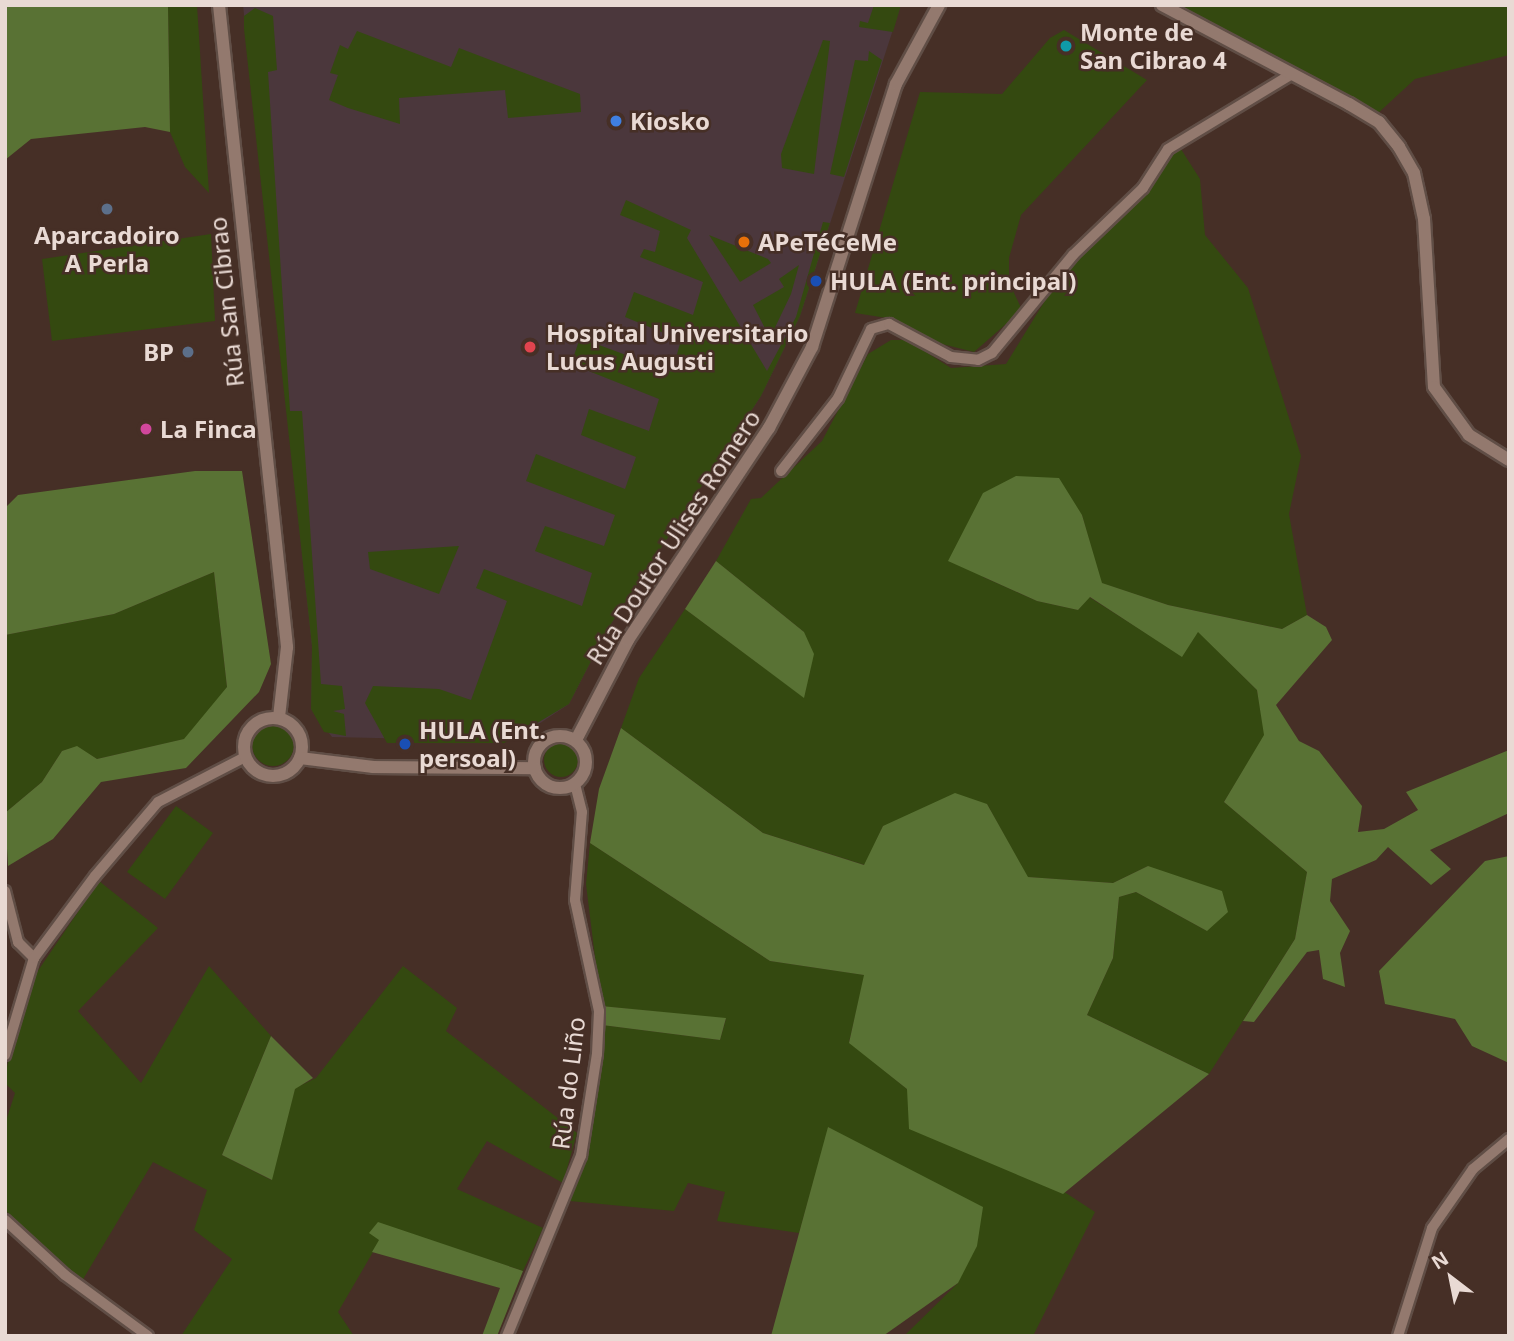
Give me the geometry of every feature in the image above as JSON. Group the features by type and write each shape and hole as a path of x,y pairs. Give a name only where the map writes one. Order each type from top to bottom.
{"street":[{"name":"Rúa San Cibrao","path":"219,5 287,647 278,717"},
{"name":"Rúa Doutor Ulises Romero","path":"576,740 628,640 762,438 806,357 841,266 896,84 939,5"},
{"path":"1162,5 1379,122 1415,173 1431,280 1434,387 1469,435 1509,460"},
{"path":"781,471 838,398 872,329 890,324 951,357 978,360 992,353 1073,255 1143,188 1168,149 1292,74"},
{"path":"245,757 249,729 278,717 300,733 300,758"},
{"path":"245,757 273,777 300,758 373,767 535,768 551,786 575,784 587,766 576,740 546,740 535,768"},
{"path":"5,1055 34,958 158,802 245,757"},
{"name":"Rúa do Liño","path":"507,1336 581,1156 597,1054 599,1011 575,900 582,812 575,784"},
{"path":"5,891 18,942 34,958"},
{"path":"1398,1336 1432,1228 1474,1169 1509,1139"},
{"path":"5,1220 65,1275 148,1336"}],"shaded area":[{"name":"Hospital Universitario Lucus Augusti","path":"243,5 901,5 800,316 761,396 607,630 569,704 513,741 332,737 311,709 312,646"}],"green space":[{"path":"5,5 168,5 170,132 145,127 31,139 5,160"},
{"path":"168,5 197,5 209,193 185,167 170,132"},
{"path":"874,5 901,5 893,32 859,27 860,21 868,23"},
{"path":"1174,5 1509,5 1509,55 1415,79 1376,115"},
{"path":"255,8 273,16 277,70 268,72 290,411 302,411 321,684 342,686 345,709 333,711 344,714 346,736 324,732 311,709 312,646 244,29 244,16"},
{"path":"1064,30 1147,80 1021,215 1009,258 1009,282 1022,310 974,352 922,339 893,319 855,313 920,92 1002,94 1050,38"},
{"path":"357,31 451,67 459,48 580,94 581,112 508,118 505,90 399,98 400,124 348,108 329,100 338,75 330,73 340,45 348,49"},
{"path":"823,40 830,41 814,174 782,168 781,154"},
{"path":"869,51 882,60 844,177 830,174 855,60 868,61"},
{"path":"1179,146 1200,179 1205,235 1248,288 1301,456 1289,514 1307,615 1282,629 1168,605 1101,583 1082,515 983,577 1037,601 1078,610 1089,597 1182,656 1198,631 1257,690 1265,735 1224,802 1307,872 1295,939 1209,1074 1087,1015 1113,958 1119,897 1136,892 1207,931 1148,866 1113,883 1027,877 987,804 883,826 865,865 763,833 621,728 639,678 685,609 804,697 804,632 716,561 751,499 761,498 822,441 868,354 891,340 907,340 951,368 1006,364 1054,286"},
{"path":"626,200 691,230 687,238 767,371 796,317 823,222 830,223 800,316 761,396 607,630 569,704 504,743 387,743 365,703 373,686 439,689 471,700 507,601 476,588 484,569 582,606 592,573 535,551 545,526 604,546 615,515 526,481 536,454 625,489 636,457 581,435 589,409 649,431 659,399 571,364 580,338 672,372 681,340 625,317 634,292 693,315 703,282 640,257 644,249 655,252 660,231 620,215"},
{"path":"211,234 215,321 52,341 42,259"},
{"path":"709,235 768,259 771,263 740,282"},
{"path":"799,265 791,294 770,338 753,305 784,287 779,279"},
{"path":"195,471 242,471 271,664 259,692 186,768 101,782 53,839 8,866 5,813 42,782 62,751 77,746 97,759 184,739 227,687 214,572 114,614 5,635 5,508 18,495"},
{"path":"1016,476 1059,478 1082,515 1102,583 1168,605 1282,629 1307,615 1326,627 1332,640 1276,705 1299,741 1319,751 1362,806 1358,832 1384,829 1418,810 1406,792 1509,750 1509,813 1430,850 1451,869 1431,885 1388,847 1376,860 1332,879 1330,901 1350,931 1340,953 1345,987 1323,979 1319,950 1307,952 1254,1022 1243,1021 1295,939 1307,872 1224,802 1264,735 1257,690 1198,632 1182,657 1090,597 1078,610 1037,601 948,561 983,493"},
{"path":"459,546 439,594 370,569 368,552"},
{"path":"716,561 804,632 814,654 804,698 685,609"},
{"path":"214,572 227,687 215,708 185,739 97,759 77,747 62,751 42,782 5,813 5,635 114,614"},
{"path":"273,724 288,730 294,745 288,760 273,766 258,760 252,745 258,730"},
{"path":"621,728 763,833 864,865 883,826 955,793 987,804 1028,877 1113,883 1148,866 1222,891 1228,912 1207,931 1136,892 1119,897 1113,958 1087,1015 1209,1074 1063,1194 909,1129 907,1089 849,1043 864,975 770,961 590,843 599,789"},
{"path":"561,743 573,748 578,760 573,772 561,777 549,772 544,760 549,748"},
{"path":"176,806 213,833 165,899 127,872"},
{"path":"590,843 770,961 865,975 849,1042 907,1089 1095,1212 1033,1336 904,1336 958,1283 829,1127 799,1233 717,1221 725,1192 688,1183 674,1211 570,1201 586,1162 602,1025 720,1040 726,1019 601,1006 586,884"},
{"path":"1509,856 1509,1063 1472,1046 1455,1019 1385,1004 1379,971 1485,861"},
{"path":"99,881 158,928 78,1011 141,1083 209,966 271,1036 222,1155 271,1180 295,1088 316,1078 403,966 457,1008 446,1031 577,1133 563,1183 487,1141 457,1189 543,1228 523,1271 378,1223 380,1240 338,1312 354,1336 181,1336 232,1259 194,1230 207,1190 153,1162 82,1281 5,1210 5,1124 15,1093 6,1084 16,1023 33,978"},
{"path":"601,1006 726,1018 720,1040 602,1025"},
{"path":"271,1036 313,1078 295,1089 272,1180 222,1155"},
{"path":"828,1127 983,1207 977,1246 958,1283 883,1336 771,1336"},
{"path":"378,1222 523,1271 497,1336 482,1336 500,1288 372,1252 379,1240 369,1233"}],"place":[{"name":"Monte de San Cibrao 4","path":"1066,46"},
{"name":"Kiosko","path":"616,121"},
{"name":"Aparcadoiro A Perla","path":"107,209"},
{"name":"APeTéCeMe","path":"744,242"},
{"name":"HULA (Ent. principal)","path":"816,281"},
{"name":"Hospital Universitario Lucus Augusti","path":"530,347"},
{"name":"BP","path":"188,352"},
{"name":"La Finca","path":"146,429"},
{"name":"HULA (Ent. persoal)","path":"405,744"}]}
